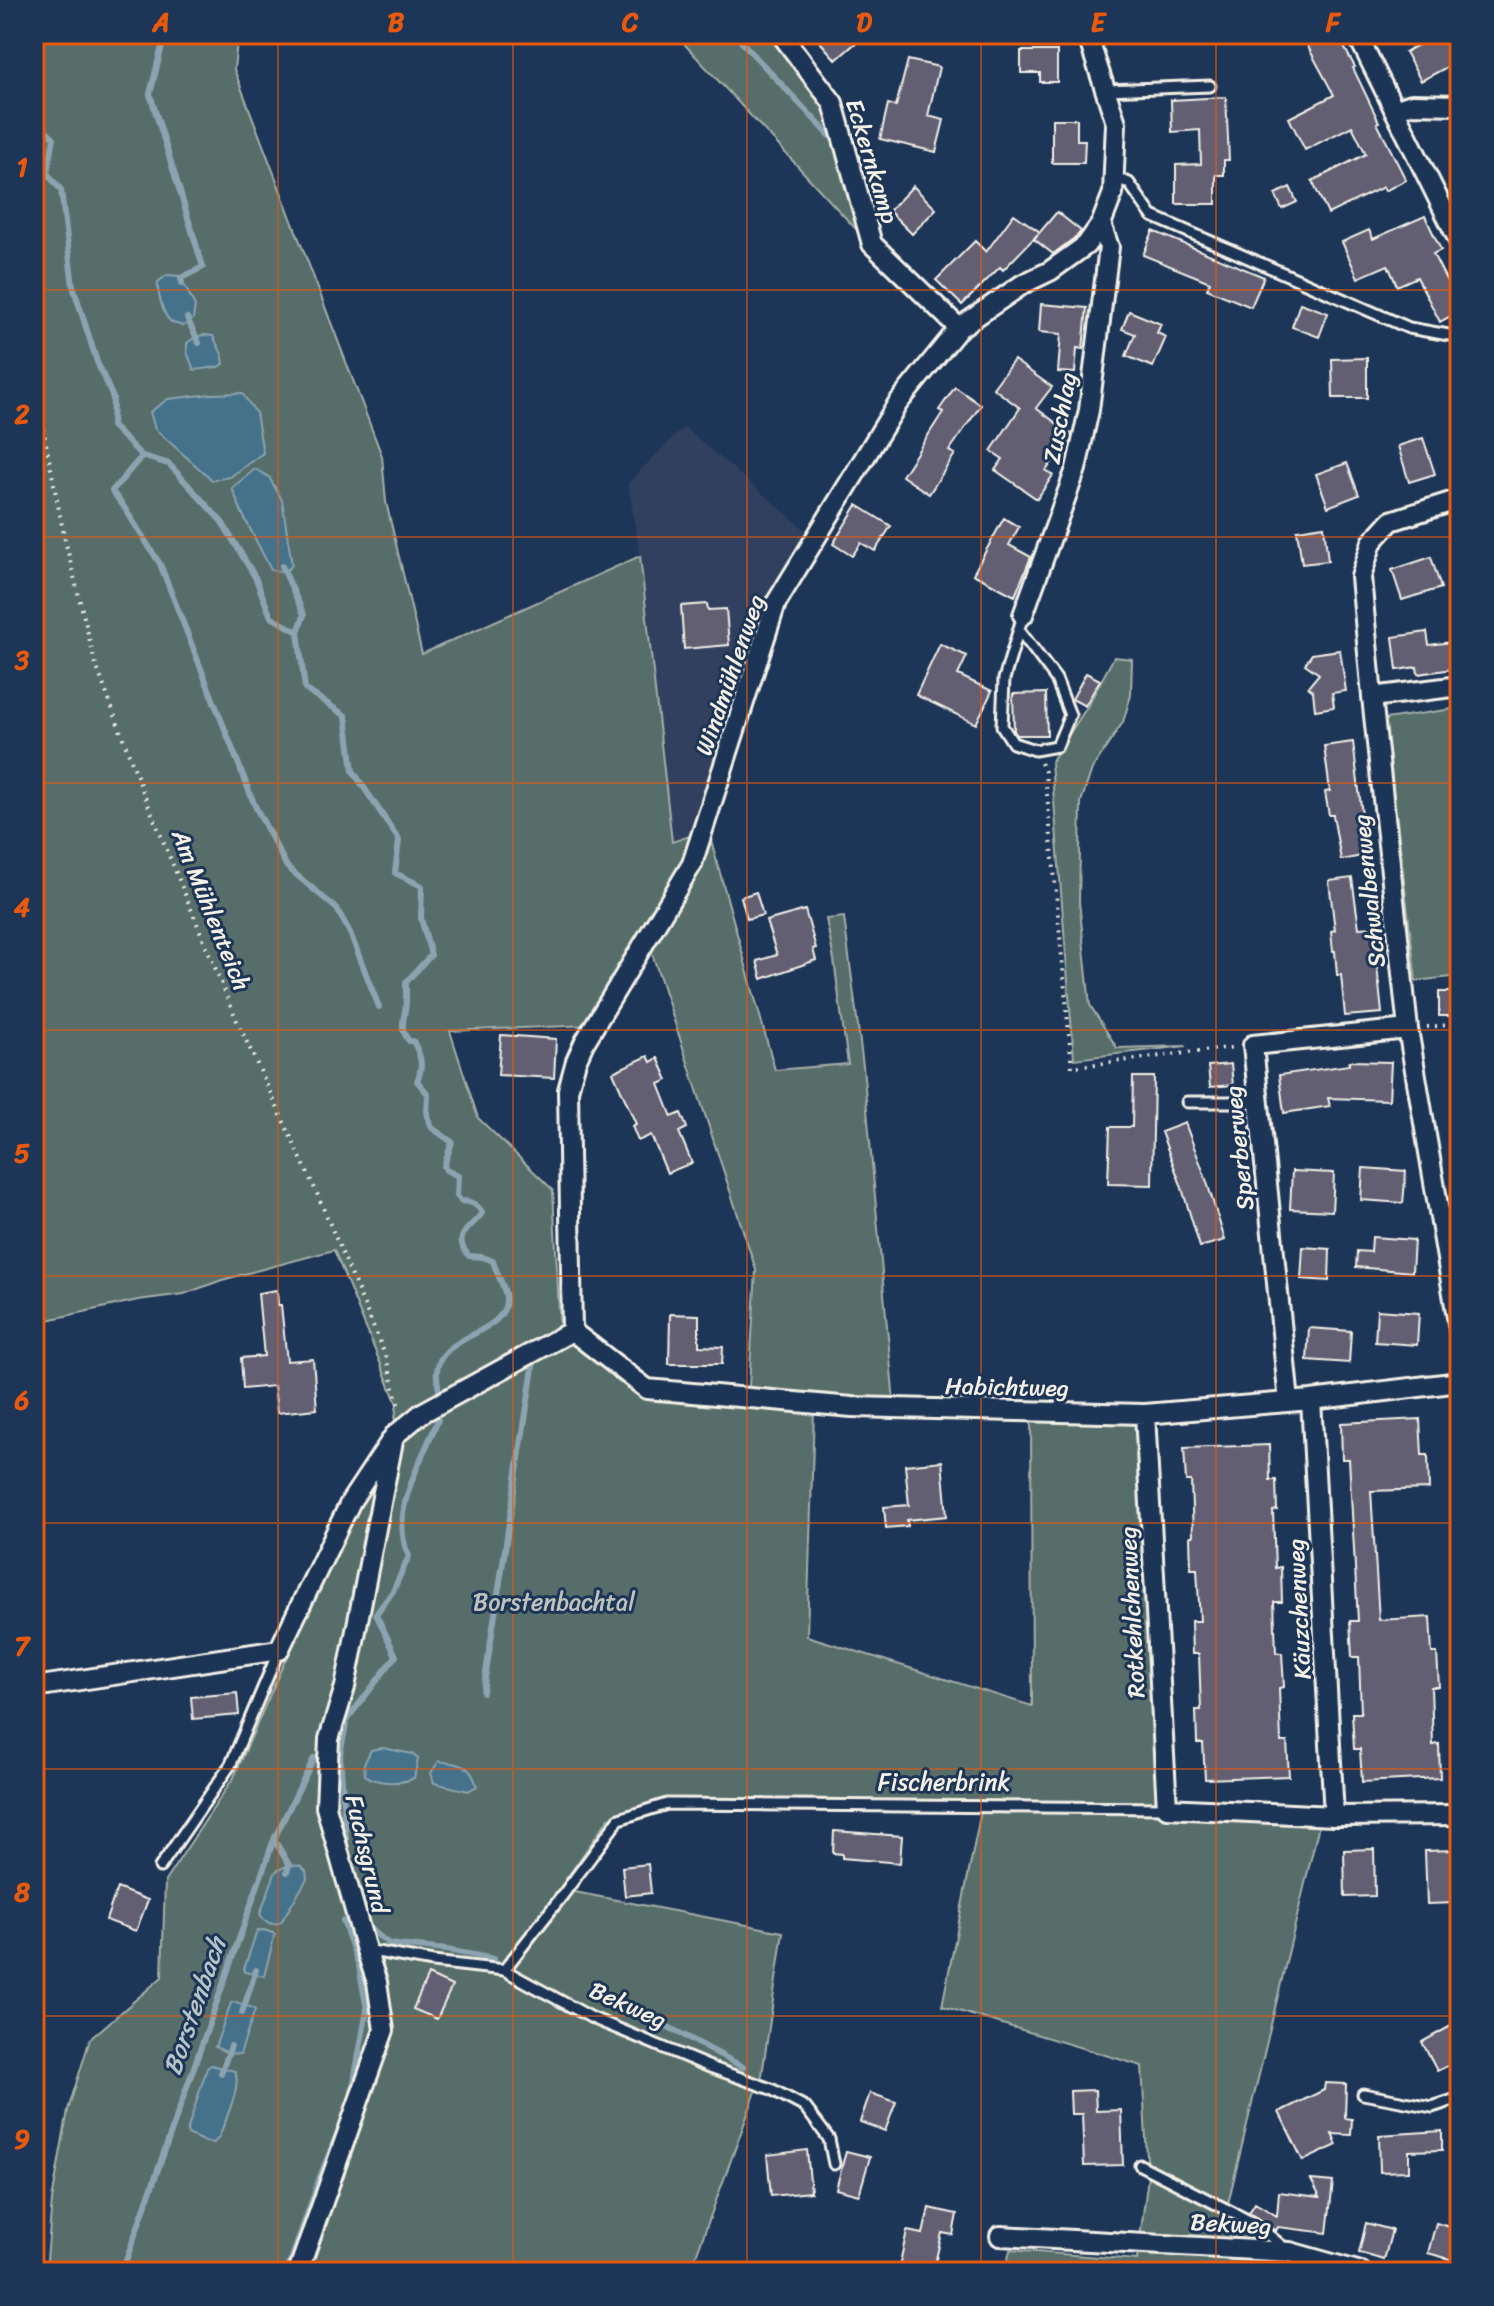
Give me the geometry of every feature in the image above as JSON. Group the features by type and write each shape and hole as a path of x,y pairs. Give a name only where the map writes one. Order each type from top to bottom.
{"street":[{"name":"Eckernkamp","path":"781,34 833,103 872,244 959,328"},
{"name":"Windmühlenweg","path":"572,1331 568,1090 576,1061 692,864 776,603 898,403 959,328 1086,245 1101,224 1113,193 1116,123 1087,34"},
{"path":"1357,34 1460,243"},
{"path":"1394,110 1412,104 1460,105"},
{"name":"Zuschlag","path":"1021,622 1076,469 1089,410 1109,247 1101,224"},
{"name":"Schwalbenweg","path":"1460,499 1391,521 1372,542 1361,577 1408,1029 1460,1335"},
{"path":"1372,697 1460,686"},
{"path":"1253,1045 1408,1029"},
{"name":"Sperberweg","path":"1253,1045 1289,1402"},
{"path":"34,1687 279,1650 351,1501 394,1436 422,1413 572,1331"},
{"name":"Habichtweg","path":"572,1331 647,1389 852,1407 1145,1414 1311,1400 1460,1382"},
{"name":"Käuzchenweg","path":"1311,1400 1334,1816"},
{"name":"Rotkehlchenweg","path":"1145,1414 1167,1808"},
{"name":"Fuchsgrund","path":"298,2272 384,2030 377,1982 326,1807 329,1739 345,1687 394,1436"},
{"name":"Fischerbrink","path":"1167,1808 1334,1816 1460,1815"},
{"name":"Bekweg","path":"1000,2236 1290,2252 1361,2272"}],"lane":[{"path":"1106,90 1210,86"},
{"path":"1114,177 1129,183 1152,216 1409,328 1460,337"},
{"path":"1021,622 1056,679 1070,715 1057,746 1035,750 1013,743 1002,726 1004,679 1021,622"},
{"path":"1187,1102 1258,1102"},
{"path":"160,1867 231,1764 279,1650"},
{"name":"Fischerbrink","path":"504,1970 619,1819 667,1804 1167,1808"},
{"name":"Bekweg","path":"366,1950 504,1970 592,2018 771,2089 805,2107 829,2139 834,2164"},
{"path":"1363,2094 1432,2107 1460,2098"},
{"path":"1140,2165 1255,2224 1290,2252"}],"path":[{"name":"Am Mühlenteich","path":"34,381 64,536 95,662 143,792 237,1021 316,1191 386,1357 399,1403 394,1436"},
{"path":"1035,750 1045,772 1072,1067 1253,1045"},
{"path":"1408,1029 1460,1024"}],"shaded area":[{"path":"167,275 180,276 195,306 193,319 183,326 170,321 161,303 158,282"},
{"path":"205,335 213,336 224,364 194,370 187,343"},
{"path":"242,393 256,413 263,453 230,477 212,480 155,429 150,412 168,399"},
{"path":"684,427 816,539 780,606 708,830 672,843 640,556 628,483"},
{"path":"255,469 269,477 282,500 292,565 285,572 271,570 232,488"},
{"path":"383,1748 412,1754 418,1759 414,1778 389,1782 365,1775 364,1764 371,1750"},
{"path":"439,1761 464,1766 477,1786 468,1791 434,1783 431,1773"},
{"path":"289,1865 300,1866 306,1871 307,1879 281,1922 269,1923 260,1914 276,1871"},
{"path":"257,1931 275,1934 264,1976 245,1972"},
{"path":"231,2003 255,2010 240,2054 215,2047"},
{"path":"211,2065 235,2071 237,2078 232,2104 214,2143 205,2142 187,2131 207,2068"}],"green space":[{"name":"Borstenbachtal","path":"34,34 238,34 234,69 382,456 386,502 422,654 640,556 672,842 708,830 775,1070 848,1064 826,919 844,917 863,1066 895,1413 814,1410 807,1636 1032,1706 1031,1417 1135,1420 1160,1810 1320,1821 1225,2216 1352,2272 1005,2272 1010,2250 1137,2260 1148,2177 1142,2066 942,2006 983,1801 662,1799 609,1818 559,1889 783,1932 762,2075 690,2272 46,2272 52,2200 68,2110 90,2039 162,1977 165,1881 234,1777 351,1509 391,1445 397,1404 334,1250 222,1280 184,1294 138,1300 34,1323","holes":["646,935 756,1270 748,1403 642,1398 560,1330 553,1190 478,1118 450,1031 591,1025"]},
{"path":"675,34 773,34 833,109 867,241"},
{"path":"1114,657 1132,659 1131,695 1123,722 1092,769 1081,802 1079,901 1090,1005 1117,1048 1186,1046 1074,1059 1051,762 1087,707"},
{"path":"1460,708 1460,976 1416,981 1385,719"}],"building":[{"path":"813,34 866,34 836,60"},
{"path":"1301,34 1337,34 1406,180 1385,191 1383,187 1328,214 1312,181 1366,154 1352,126 1305,150 1289,118 1334,95"},
{"path":"1438,34 1448,34 1460,60 1421,81 1405,52"},
{"path":"1021,51 1057,51 1057,82 1040,82 1040,73 1021,73"},
{"path":"908,60 939,67 928,116 944,120 936,152 880,139 888,104 896,106"},
{"path":"1226,97 1229,160 1224,160 1224,175 1216,175 1216,204 1176,204 1176,165 1201,164 1200,130 1172,132 1171,100"},
{"path":"1052,119 1077,119 1077,140 1085,140 1084,163 1052,163"},
{"path":"913,186 936,209 912,234 889,211"},
{"path":"1290,187 1297,202 1282,209 1275,194"},
{"path":"1057,212 1081,231 1053,254 1034,239"},
{"path":"1014,214 1040,232 1003,270 1000,267 962,305 936,280 975,241 986,252"},
{"path":"1425,216 1441,250 1433,254 1460,307 1460,311 1440,322 1417,277 1397,286 1388,265 1358,278 1342,242 1369,230 1373,239"},
{"path":"1153,231 1264,277 1251,307 1207,289 1210,282 1143,255"},
{"path":"1300,303 1328,313 1319,337 1292,327"},
{"path":"1041,304 1087,308 1083,349 1077,348 1075,373 1058,372 1061,334 1039,332"},
{"path":"1129,311 1161,324 1157,333 1166,337 1153,367 1126,356 1135,334 1122,329"},
{"path":"1367,358 1367,398 1333,398 1332,359"},
{"path":"1014,360 1052,387 1036,408 1071,434 1046,471 1053,475 1037,499 995,470 1003,459 991,451 1020,408 993,388"},
{"path":"955,387 981,405 949,451 955,454 929,494 902,476 943,412 939,410"},
{"path":"1423,438 1435,474 1409,482 1398,446"},
{"path":"1347,463 1359,495 1328,507 1316,474"},
{"path":"857,505 891,526 875,551 861,543 852,556 833,544"},
{"path":"1004,518 1019,527 1009,545 1031,557 1015,596 973,574"},
{"path":"1324,526 1328,561 1302,564 1297,530"},
{"path":"1431,557 1441,588 1402,600 1392,570"},
{"path":"707,604 708,610 726,609 729,645 684,649 681,606"},
{"path":"1427,632 1429,645 1460,641 1460,668 1418,674 1417,667 1397,670 1393,637"},
{"path":"940,644 967,656 958,675 992,691 976,724 916,695"},
{"path":"1340,650 1346,691 1332,693 1334,707 1315,710 1313,691 1308,687 1319,674 1305,664 1312,654"},
{"path":"1086,673 1100,680 1085,706 1072,699"},
{"path":"1046,693 1047,735 1017,735 1014,731 1013,694"},
{"path":"1353,742 1367,855 1341,860 1333,815 1329,815 1325,792 1330,791 1324,746"},
{"path":"1352,878 1359,928 1373,927 1382,1013 1345,1016 1341,975 1337,975 1333,951 1331,931 1335,930 1329,881"},
{"path":"756,892 763,915 747,919 741,897"},
{"path":"805,910 816,948 813,949 816,960 762,979 757,961 777,955 766,921"},
{"path":"1439,992 1460,992 1460,1016 1439,1016"},
{"path":"501,1035 556,1039 554,1078 498,1075"},
{"path":"648,1056 651,1062 658,1058 668,1080 659,1084 672,1117 681,1113 687,1128 679,1132 692,1163 667,1173 651,1135 638,1141 632,1126 636,1124 613,1072"},
{"path":"1349,1061 1391,1062 1389,1100 1328,1098 1330,1106 1284,1113 1279,1075 1349,1065"},
{"path":"1231,1064 1233,1085 1210,1087 1208,1066"},
{"path":"1133,1077 1154,1077 1152,1185 1108,1184 1110,1127 1132,1127"},
{"path":"1185,1123 1225,1240 1200,1247 1161,1132"},
{"path":"1363,1168 1406,1171 1403,1203 1361,1200"},
{"path":"1292,1171 1334,1173 1332,1211 1290,1209"},
{"path":"1372,1237 1414,1240 1412,1272 1356,1267 1357,1251 1371,1252"},
{"path":"1303,1247 1330,1249 1329,1281 1301,1279"},
{"path":"277,1290 287,1361 313,1359 317,1409 277,1413 274,1386 243,1389 241,1358 264,1356 258,1293"},
{"path":"1377,1310 1419,1313 1417,1345 1375,1342"},
{"path":"670,1314 699,1315 699,1346 723,1347 722,1364 669,1364"},
{"path":"1309,1328 1351,1331 1349,1363 1307,1360"},
{"path":"1420,1419 1422,1455 1428,1455 1429,1489 1371,1491 1379,1620 1430,1617 1432,1653 1437,1653 1439,1687 1431,1687 1433,1745 1439,1744 1440,1778 1362,1782 1360,1749 1354,1749 1352,1713 1361,1713 1359,1657 1352,1657 1350,1621 1358,1621 1349,1459 1342,1459 1341,1423"},
{"path":"1269,1445 1270,1480 1276,1480 1277,1510 1273,1511 1275,1568 1281,1567 1282,1602 1274,1602 1276,1653 1282,1653 1284,1687 1279,1688 1281,1742 1287,1742 1289,1776 1205,1779 1203,1743 1197,1743 1196,1710 1201,1710 1199,1654 1192,1654 1191,1621 1200,1621 1197,1569 1191,1569 1191,1481 1186,1481 1184,1448"},
{"path":"942,1461 947,1516 907,1520 908,1526 886,1528 884,1507 909,1505 905,1465"},
{"path":"237,1693 239,1715 193,1719 191,1697"},
{"path":"834,1831 902,1836 900,1863 842,1858 842,1854 833,1853"},
{"path":"1374,1849 1375,1896 1345,1897 1344,1850"},
{"path":"1455,1850 1457,1903 1427,1904 1425,1851"},
{"path":"648,1864 651,1893 625,1896 622,1867"},
{"path":"117,1888 148,1900 136,1931 106,1920"},
{"path":"428,1975 452,1986 437,2019 413,2009"},
{"path":"1460,2021 1460,2060 1437,2071 1422,2042"},
{"path":"1325,2083 1346,2084 1345,2118 1352,2119 1351,2135 1332,2134 1337,2145 1303,2161 1279,2112 1324,2090"},
{"path":"1095,2090 1096,2111 1121,2110 1123,2165 1084,2166 1082,2114 1071,2114 1070,2091"},
{"path":"870,2093 896,2102 885,2131 860,2122"},
{"path":"1442,2131 1442,2150 1409,2151 1409,2171 1380,2172 1379,2135"},
{"path":"807,2150 811,2192 771,2196 767,2155"},
{"path":"846,2151 870,2157 859,2195 836,2189"},
{"path":"1311,2180 1333,2182 1327,2233 1278,2227 1276,2231 1249,2213 1255,2203 1277,2216 1279,2192 1320,2197"},
{"path":"929,2208 957,2214 953,2235 942,2233 933,2272 898,2272 907,2231 923,2234"},
{"path":"1366,2223 1392,2230 1384,2260 1359,2253"},
{"path":"1436,2223 1460,2230 1460,2262 1428,2253"}],"waterway":[{"path":"165,34 150,94 203,267 181,278 182,283"},
{"path":"734,34 833,139"},
{"name":"Borstenbach","path":"34,119 54,138 47,173 61,190 73,286 97,362 113,398 112,426 142,456 169,464 222,522 255,577 271,617 298,632 305,689 346,716 353,771 399,840 395,873 422,886 421,918 431,955 406,982 404,1031 420,1056 417,1081 428,1094 427,1115 432,1128 452,1142 444,1166 458,1176 457,1196 461,1201 474,1204 482,1213 462,1237 464,1249 469,1256 493,1261 506,1297 504,1310 497,1319 449,1349 441,1358 437,1373 439,1390"},
{"path":"187,318 199,343"},
{"path":"142,456 112,491 160,564 255,806 287,867 337,909 350,933 379,1007"},
{"path":"282,566 304,615 298,632"},
{"path":"483,1692 534,1361"},
{"name":"Borstenbach","path":"339,1730 396,1656 376,1614 393,1591 409,1556 402,1522 405,1505 416,1469 438,1420"},
{"name":"Borstenbach","path":"346,1725 340,1754 347,1853"},
{"name":"Borstenbach","path":"122,2272 274,1839 314,1758"},
{"path":"274,1839 289,1865 287,1872"},
{"name":"Borstenbach","path":"343,1921 359,1966 367,2010 352,2092"},
{"path":"368,1927 389,1944 494,1959"},
{"path":"242,2013 256,1970"},
{"path":"603,1995 743,2067"},
{"path":"221,2073 231,2046"},
{"name":"Borstenbach","path":"287,2272 339,2129"}]}
